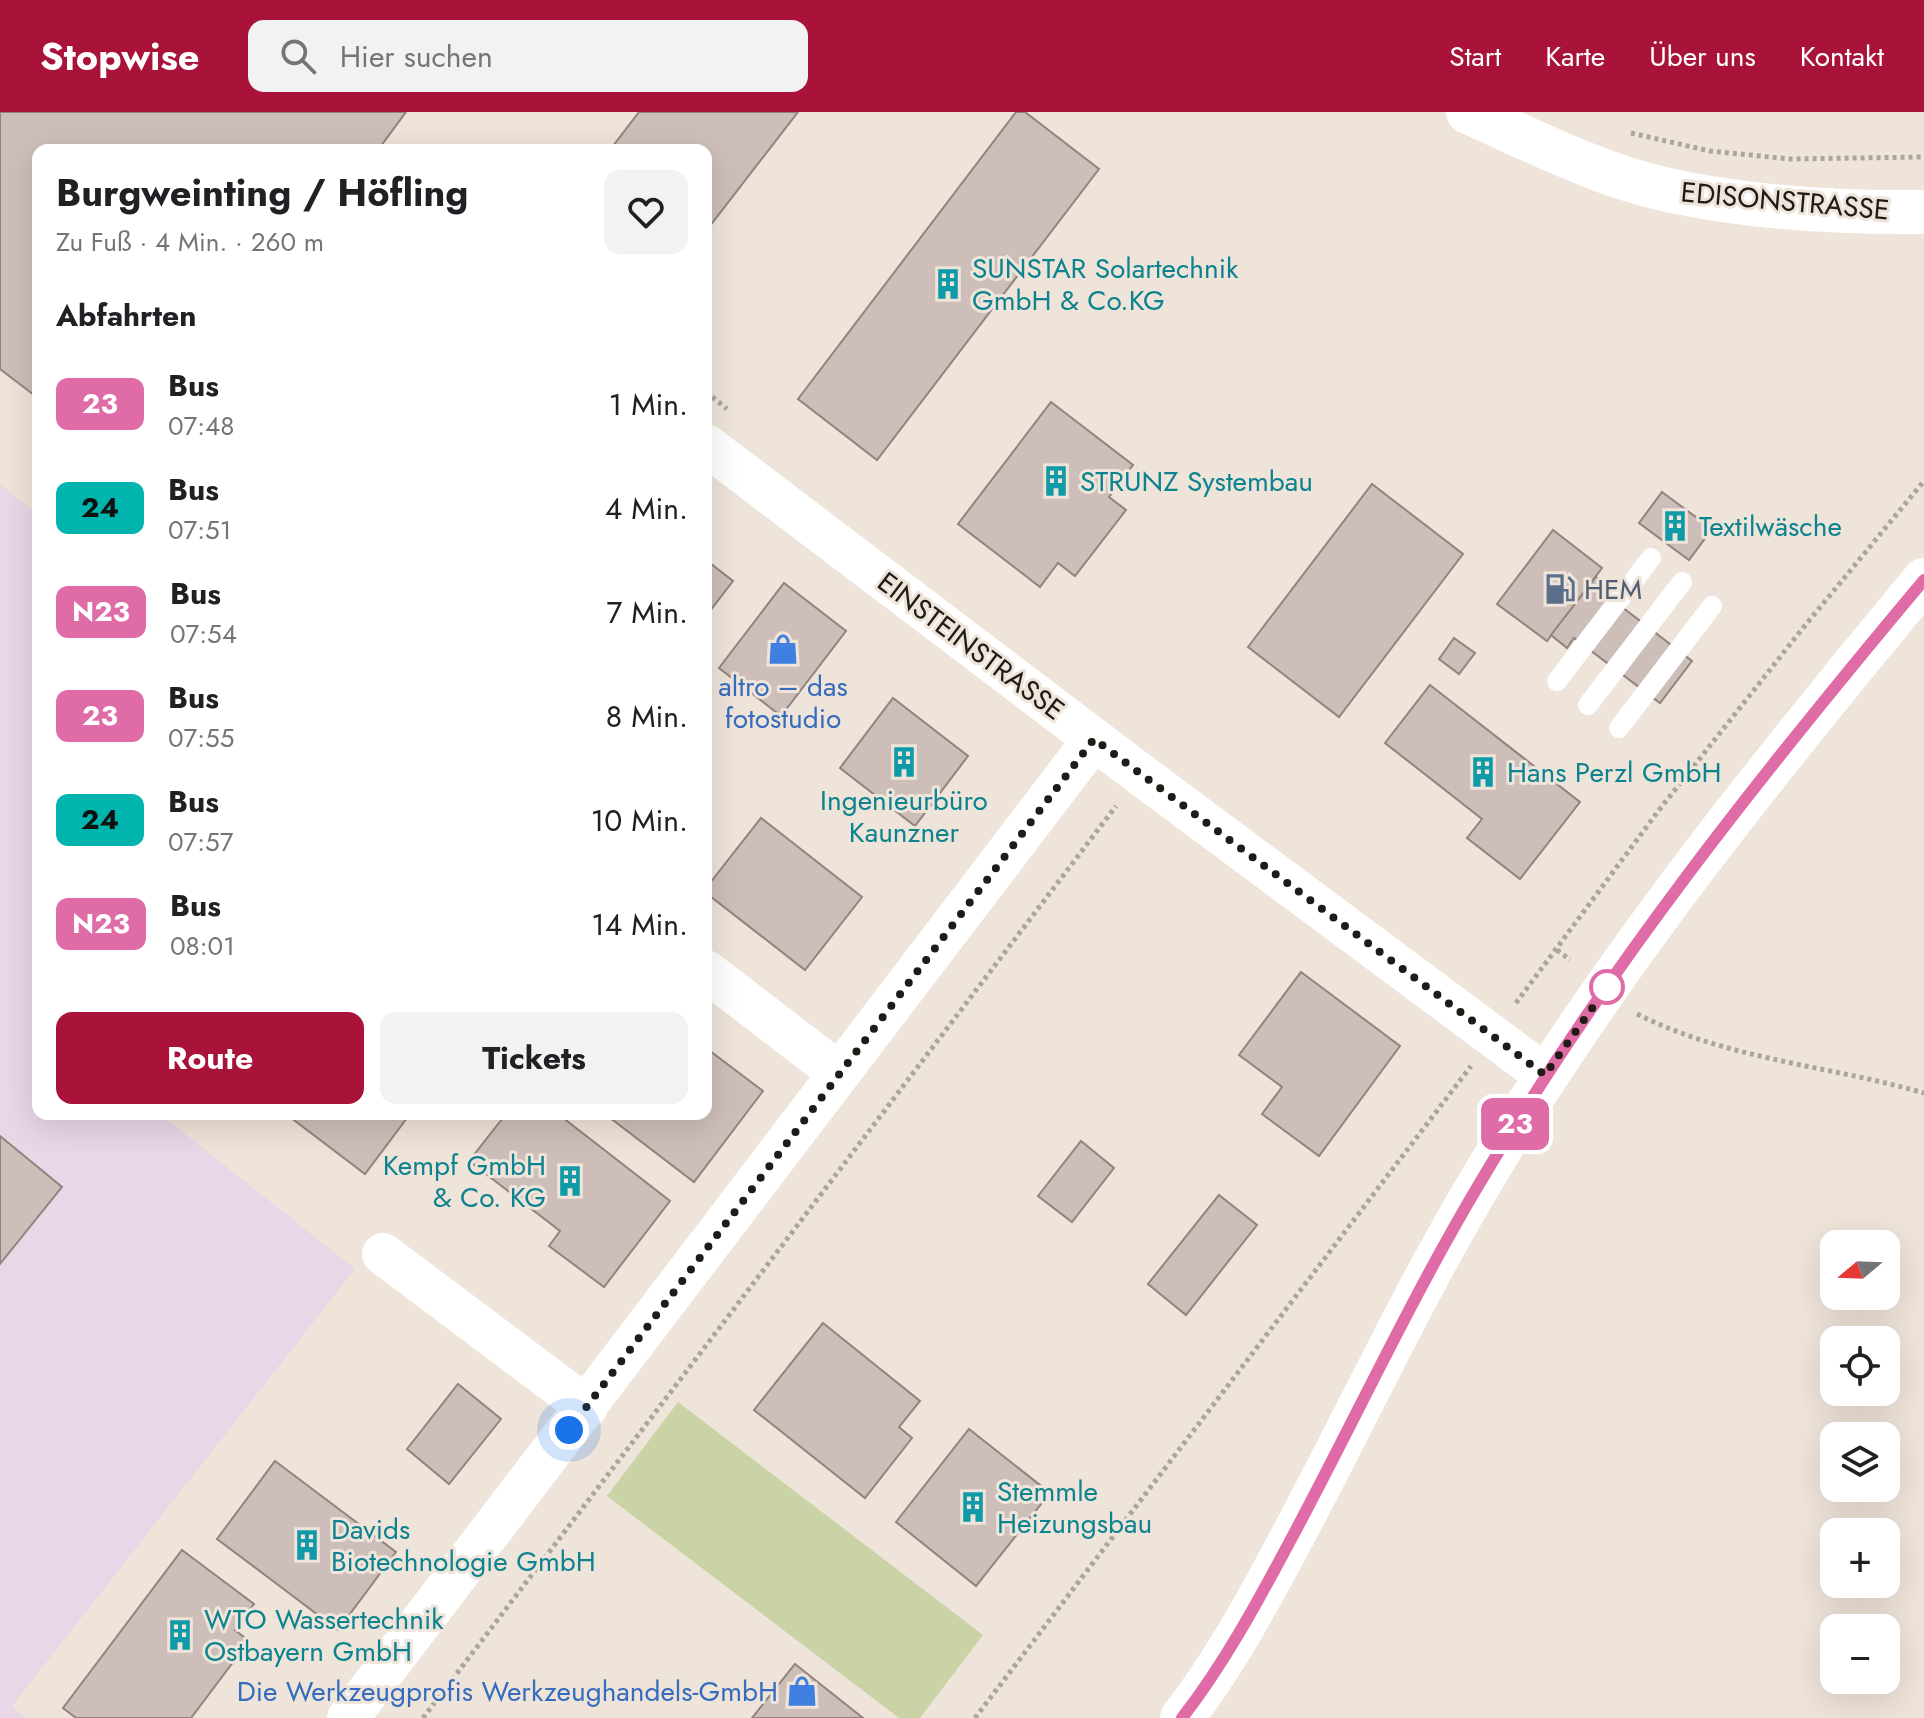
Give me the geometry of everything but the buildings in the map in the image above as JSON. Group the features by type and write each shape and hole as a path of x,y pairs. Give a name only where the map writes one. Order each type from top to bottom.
{"street":[{"name":"EDISONSTRASSE","path":"1468,112 1571,158 1667,190 1790,207 1924,212"},
{"name":"EINSTEINSTRASSE","path":"712,450 1140,774 1545,1075"},
{"path":"1182,1718 1245,1624 1428,1274 1545,1075 1707,851 1924,580"},
{"path":"348,1718 1094,739"},
{"path":"712,976 839,1073"},
{"path":"383,1254 587,1407"}],"lane":[{"path":"1557,681 1651,558"},
{"path":"1588,705 1682,582"},
{"path":"1619,728 1712,606"}],"path":[{"path":"1626,132 1710,151 1790,159 1923,157"},
{"path":"975,1718 1493,1037 1659,810 1924,481"},
{"path":"423,1718 1140,774"},
{"path":"1557,950 1570,960"},
{"path":"1600,996 1678,1035 1760,1058 1924,1093"}],"shaded area":[{"path":"0,484 32,510 32,1120 168,1120 355,1269 12,1706 26,1718 0,1718"}],"green space":[{"path":"678,1402 983,1635 920,1718 899,1718 607,1496"}],"bus line":[{"name":"23","path":"1182,1718 1245,1624 1428,1274 1545,1075 1707,851 1924,580"}],"place":[{"name":"SUNSTAR Solartechnik GmbH & Co.KG","path":"948,284"},
{"name":"STRUNZ Systembau","path":"1056,481"},
{"name":"Textilwäsche","path":"1675,526"},
{"name":"HEM","path":"1560,589"},
{"name":"altro – das fotostudio","path":"783,649"},
{"name":"Ingenieurbüro Kaunzner","path":"904,762"},
{"name":"Hans Perzl GmbH","path":"1483,772"},
{"name":"Kempf GmbH & Co. KG","path":"570,1181"},
{"name":"Stemmle Heizungsbau","path":"973,1507"},
{"name":"Davids Biotechnologie GmbH","path":"307,1545"},
{"name":"WTO Wassertechnik Ostbayern GmbH","path":"180,1635"},
{"name":"Die Werkzeugprofis Werkzeughandels-GmbH","path":"802,1691"}],"route":[{"path":"569,1430 1094,739 1545,1075 1607,987"}]}
